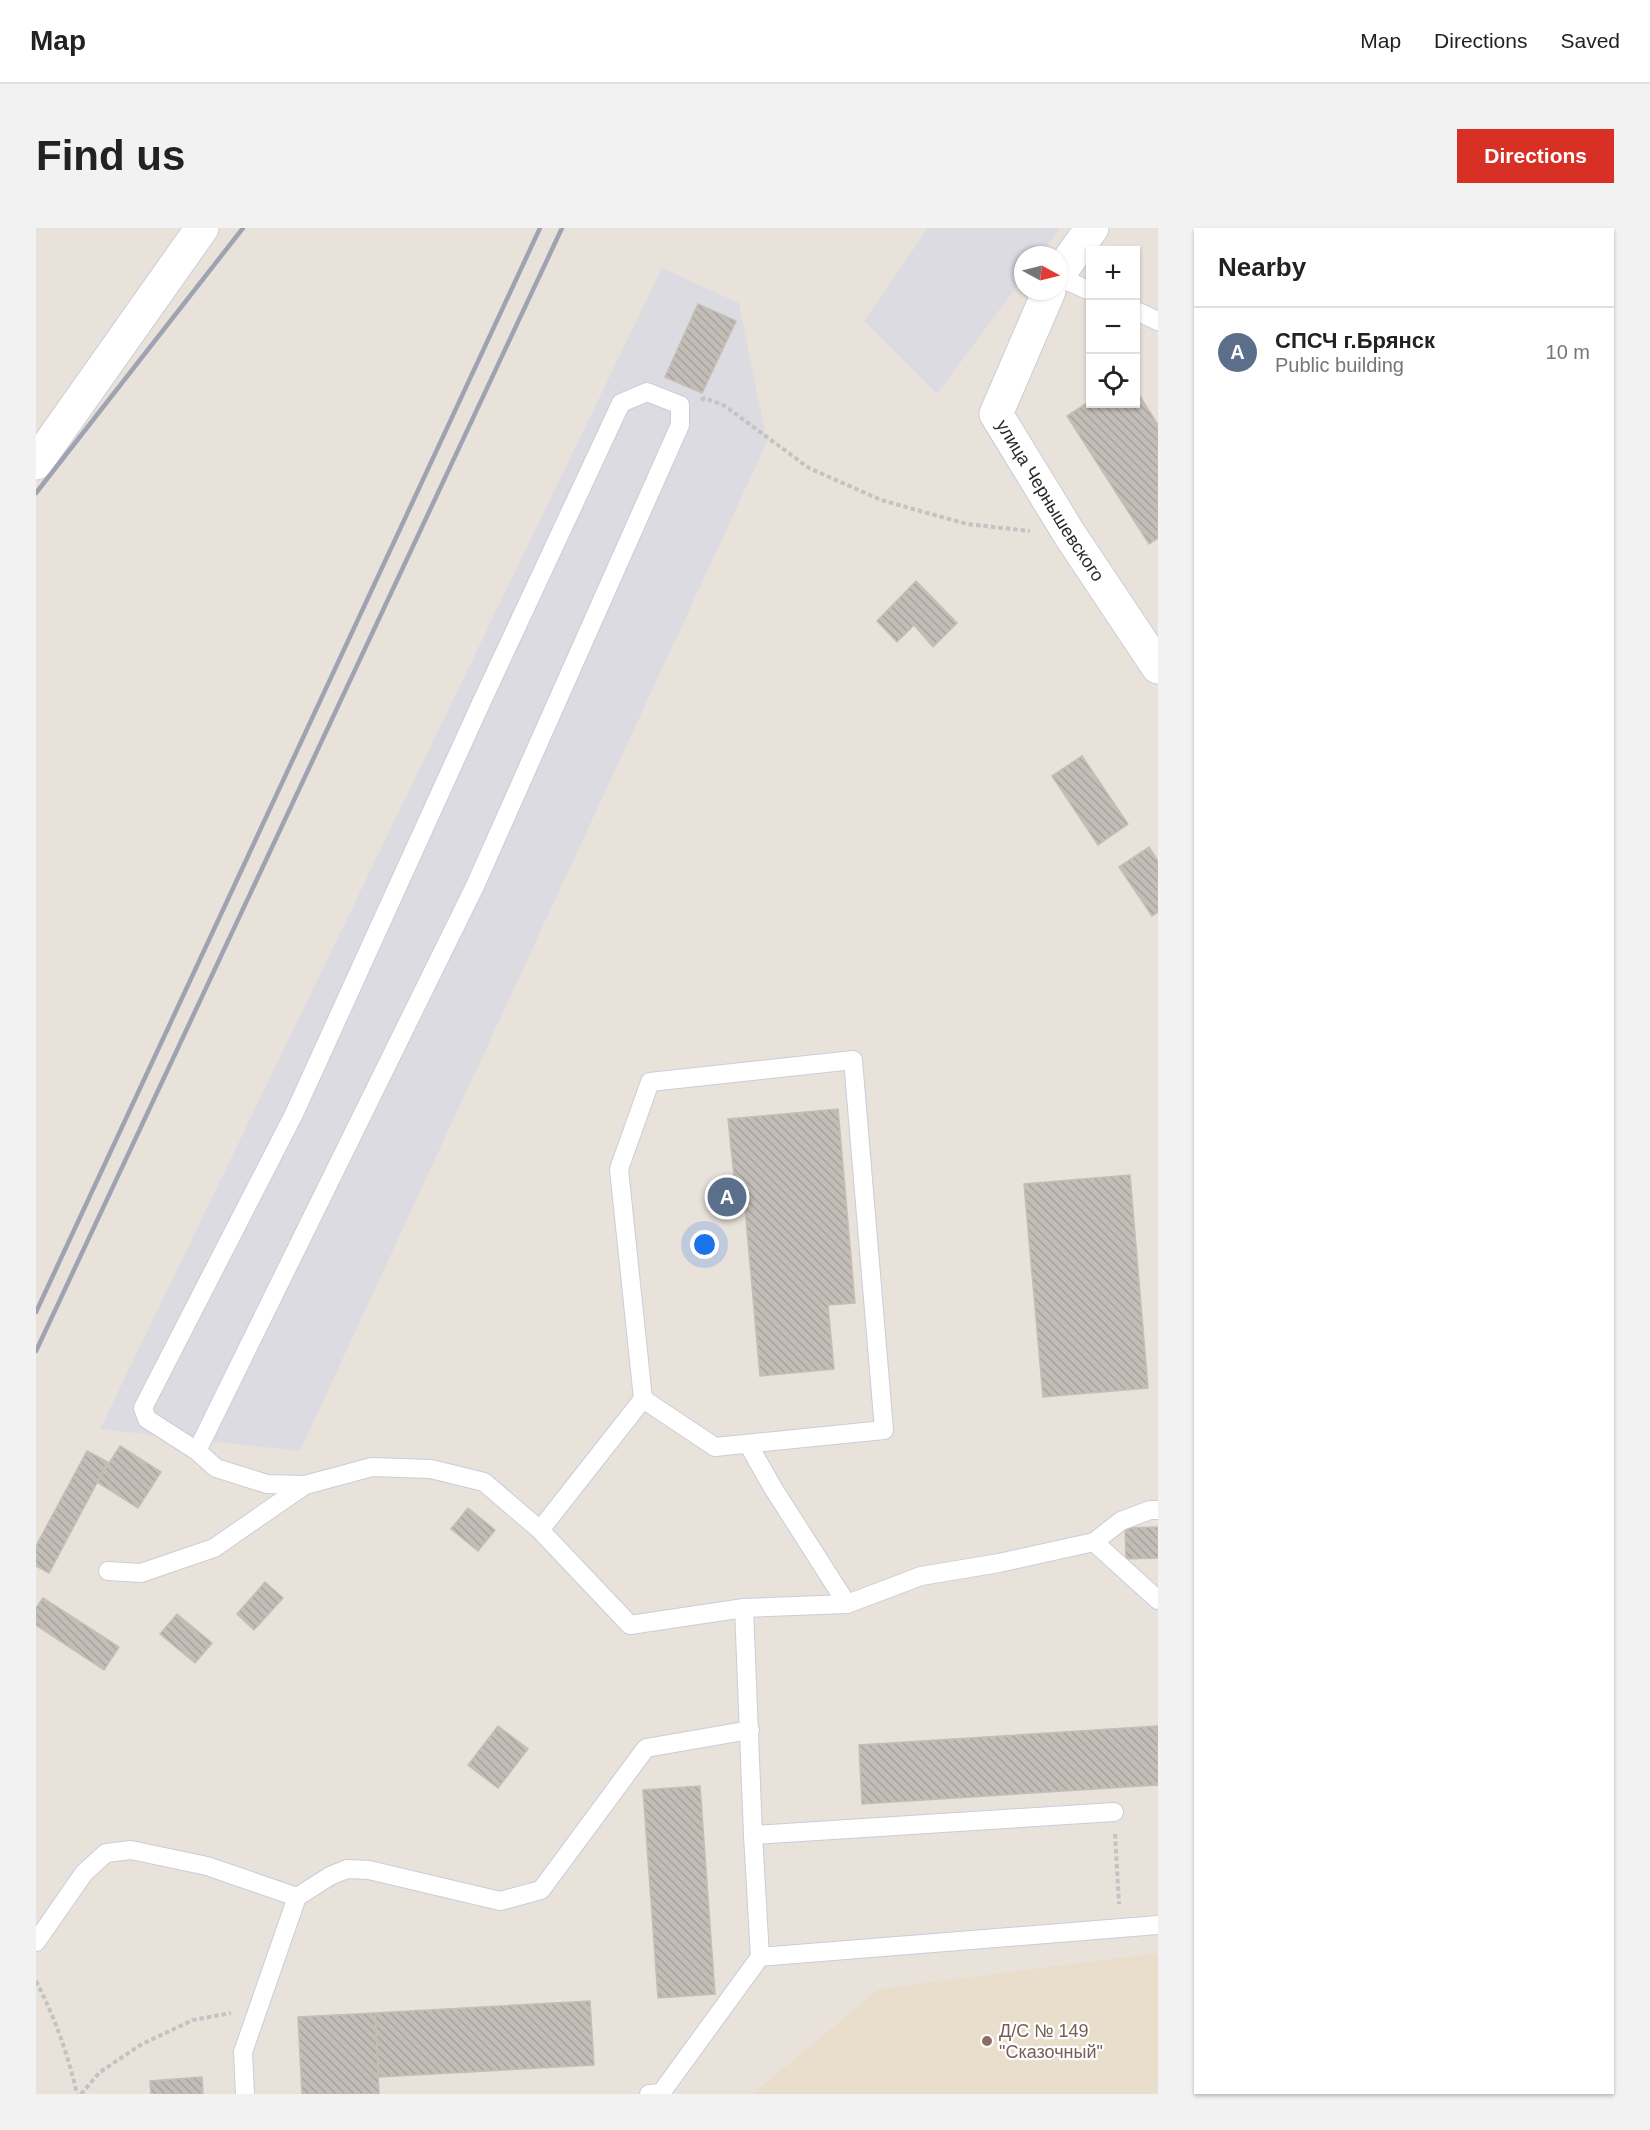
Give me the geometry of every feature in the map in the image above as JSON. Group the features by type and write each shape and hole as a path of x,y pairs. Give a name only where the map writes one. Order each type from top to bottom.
{"street":[{"path":"36,464 202,228"},
{"path":"1068,262 1092,228"},
{"name":"улица Чернышевского","path":"1045,300 996,414 1070,535 1158,667"}],"lane":[{"path":"1068,280 1086,289"},
{"path":"1140,313 1158,321"},
{"path":"197,1451 475,886 680,425 681,405 647,392 621,403 294,1114 143,1408 147,1419 197,1451 216,1468 267,1484 305,1485 372,1467 431,1469 484,1482 540,1530 630,1625 744,1608 847,1604 921,1576 999,1563 1094,1542 1121,1521 1150,1510 1158,1510"},
{"path":"540,1530 643,1399 619,1169 650,1082 853,1060 884,1430 715,1447 643,1399"},
{"path":"748,1444 773,1488 847,1604"},
{"path":"108,1571 141,1573 214,1548 305,1485"},
{"path":"1094,1542 1158,1600"},
{"path":"649,2094 661,2093 760,1957 744,1608"},
{"path":"246,2094 243,2052 297,1897 330,1876 347,1869 369,1870 500,1901 541,1890 646,1748 750,1730"},
{"path":"753,1835 1114,1812"},
{"path":"36,1942 84,1873 106,1853 131,1850 207,1866 297,1897"},
{"path":"760,1957 1158,1925"}],"path":[{"path":"681,405 705,398 725,406 809,468 881,500 967,524 1070,535"},
{"path":"1114,1812 1121,1928"},
{"path":"36,1981 57,2024 79,2094"},
{"path":"79,2094 100,2072 142,2044 193,2020 258,2008"}],"shaded area":[{"path":"928,228 1060,228 1047,246 1014,246 1014,290 937,394 864,321"},
{"path":"662,268 739,303 767,442 300,1451 100,1429"},
{"name":"Д/С № 149 \"Сказочный\"","path":"1158,1953 1158,2094 752,2094 879,1989"}],"building":[{"path":"698,304 736,321 702,393 665,377"},
{"path":"1140,396 1158,425 1158,538 1149,544 1067,416 1086,404 1086,408 1140,408"},
{"path":"916,581 957,623 933,647 914,625 897,642 877,621"},
{"path":"1082,756 1128,824 1098,845 1052,776"},
{"path":"1149,847 1158,861 1158,912 1152,916 1119,867"},
{"path":"838,1109 855,1303 828,1305 834,1369 760,1376 743,1185 735,1186 728,1119"},
{"path":"1130,1175 1148,1388 1043,1397 1024,1184"},
{"path":"120,1446 161,1472 138,1508 97,1482"},
{"path":"87,1451 108,1462 49,1573 36,1566 36,1546"},
{"path":"468,1508 495,1530 478,1551 451,1529"},
{"path":"1158,1527 1158,1558 1126,1559 1125,1528"},
{"path":"265,1582 283,1598 254,1630 237,1614"},
{"path":"43,1598 119,1647 104,1670 36,1625 36,1608"},
{"path":"177,1614 212,1643 195,1663 160,1634"},
{"path":"498,1726 528,1749 498,1788 468,1765"},
{"path":"1158,1726 1158,1785 862,1804 859,1745"},
{"path":"700,1786 715,1994 658,1998 643,1790"},
{"path":"590,2001 594,2065 379,2077 375,2013"},
{"path":"375,2013 379,2094 302,2094 298,2017"},
{"path":"202,2077 203,2094 151,2094 150,2081"}],"railway":[{"path":"36,493 243,228"},
{"path":"36,1312 540,228"},
{"path":"36,1351 562,228"}],"place":[{"name":"СПСЧ г.Брянск","path":"727,1197"},
{"name":"Д/С № 149 \"Сказочный\"","path":"987,2041"}]}
